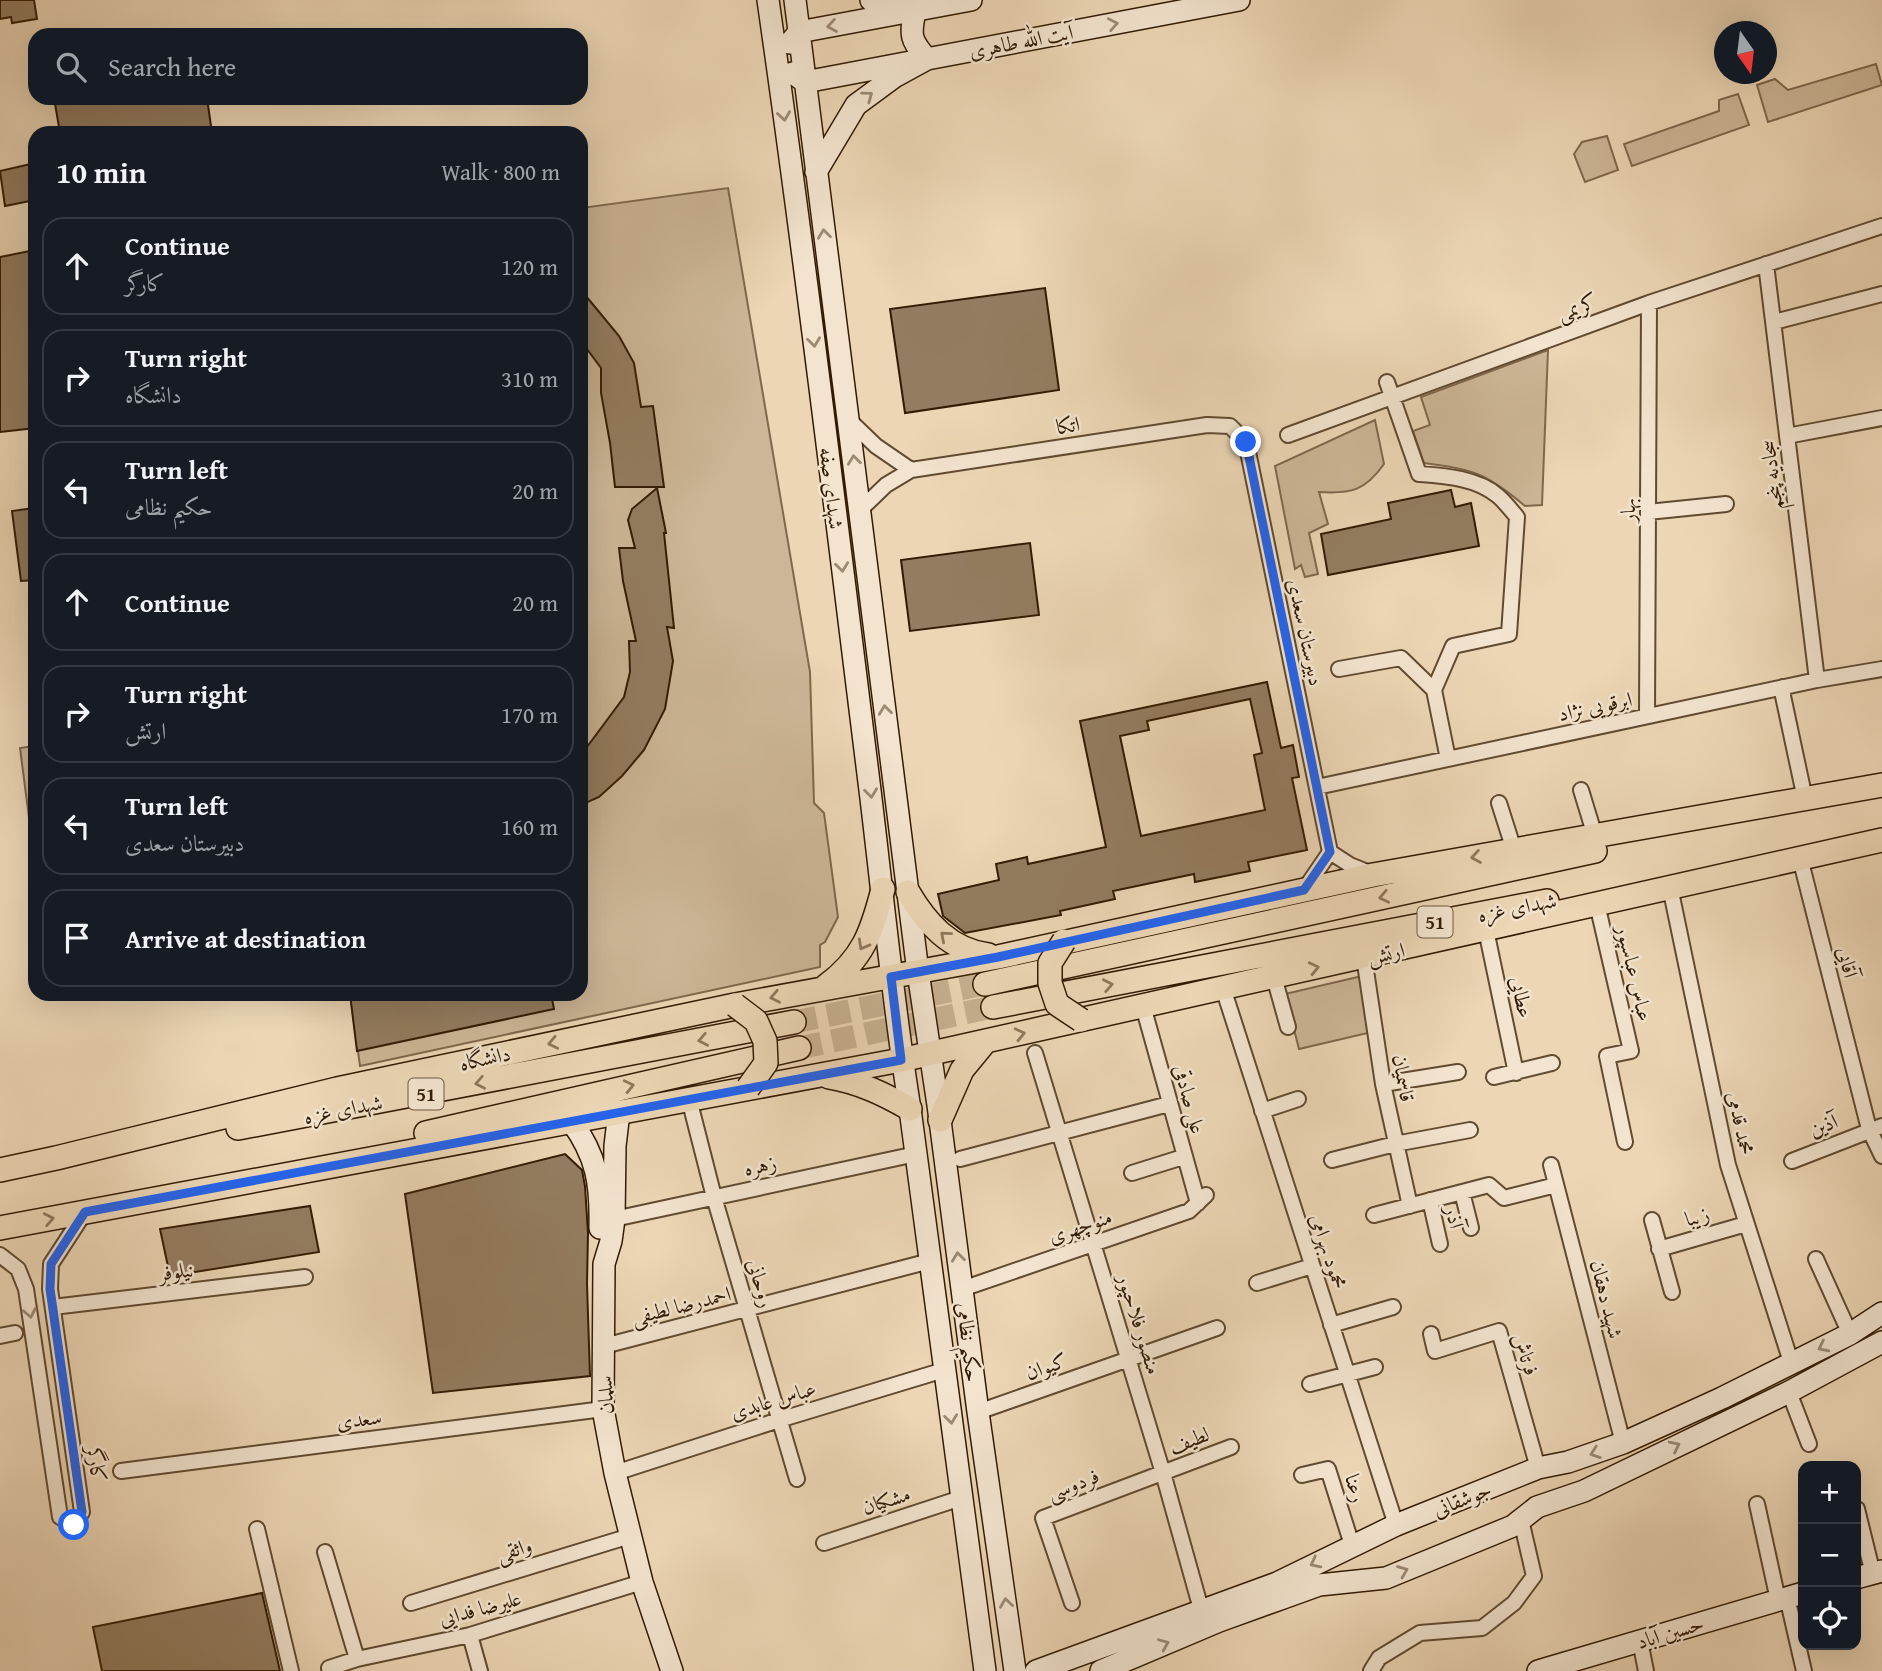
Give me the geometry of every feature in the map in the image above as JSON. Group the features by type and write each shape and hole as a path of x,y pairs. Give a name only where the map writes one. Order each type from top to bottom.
{"main road":[{"name":"شهدای صفه","path":"768,0 883,889 896,1019"},
{"name":"شهدای صفه","path":"795,0 924,1013"},
{"path":"871,0 915,11"},
{"path":"805,82 776,60 799,32 971,0"},
{"name":"آیت الله طاهری","path":"805,82 1239,0"},
{"path":"915,11 911,36 927,59"},
{"name":"آیت الله طاهری","path":"816,172 856,105 894,77 927,59"},
{"name":"51","path":"1833,794 1882,785"},
{"path":"918,972 1373,875 1833,794"},
{"name":"شهدای غزه","path":"985,984 1716,824 1833,794"},
{"name":"شهدای غزه","path":"993,1007 1580,894 1879,840"},
{"name":"ارتش","path":"902,1060 1879,840"},
{"path":"824,988 846,971 861,951 874,925 883,889"},
{"path":"908,891 921,914 953,944 973,953 998,957"},
{"path":"1064,942 1050,963 1050,983 1057,1004 1081,1020"},
{"name":"دانشگاه","path":"0,1170 337,1089 735,1005 918,972"},
{"path":"735,1005 756,1021 765,1041 766,1063 748,1088"},
{"name":"حکیم نظامی","path":"924,1013 940,1119 953,1161 962,1289 1015,1671"},
{"name":"حکیم نظامی","path":"896,1019 985,1671"},
{"name":"شهدای غزه","path":"56,1158 315,1115 794,1022"},
{"path":"940,1119 962,1070 985,1042"},
{"name":"شهدای غزه","path":"85,1212 799,1048"},
{"path":"85,1212 902,1060"},
{"path":"906,1084 908,1077 919,1070 931,1075 934,1082"},
{"path":"815,1075 849,1080 880,1092 910,1109"},
{"name":"سلمان","path":"619,1112 615,1146 614,1219 604,1264 603,1409 615,1473 642,1582 672,1671"},
{"path":"571,1121 592,1152"},
{"path":"604,1264 600,1241 601,1206 592,1139 596,1133 604,1131 610,1135 615,1146"},
{"name":"51","path":"0,1228 85,1212"},
{"name":"جوشقانی","path":"1101,1671 1219,1620 1280,1590 1352,1545 1396,1525 1538,1468 1568,1462 1623,1443 1722,1398 1850,1334 1882,1313"},
{"name":"جوشقانی","path":"1036,1671 1201,1609 1280,1590 1386,1578 1513,1526 1537,1507 1584,1491 1789,1392 1882,1342"},
{"path":"1722,1398 1731,1419"},
{"path":"1568,1462 1584,1491"},
{"name":"حسین آباد","path":"1538,1671 1789,1597"}],"street":[{"name":"کریمی","path":"1288,435 1389,389 1882,226"},
{"name":"سجادیه پنجم","path":"1766,264 1817,680"},
{"path":"1774,322 1882,294"},
{"name":"بهار","path":"1647,716 1649,303"},
{"path":"1389,389 1419,474 1446,476 1478,484 1498,496 1517,517 1509,634 1453,646 1434,690"},
{"path":"1787,436 1882,418"},
{"path":"849,420 876,446 911,470 886,485 860,510"},
{"name":"اتکا","path":"911,470 1207,425 1230,426"},
{"name":"دبیرستان سعدی","path":"1230,426 1246,442 1330,852"},
{"path":"1648,512 1726,504"},
{"path":"1339,669 1401,657 1434,690 1448,759"},
{"name":"ابرقویی نژاد","path":"1317,787 1783,687 1882,669"},
{"path":"1783,687 1805,799"},
{"path":"1581,790 1595,836"},
{"path":"1499,803 1514,850"},
{"path":"1304,890 1330,852 1373,875"},
{"name":"آقایی","path":"1800,858 1882,1156"},
{"name":"محمد قدمی","path":"1670,887 1728,1166 1791,1362"},
{"name":"عباس عباسپور","path":"1597,904 1630,1051 1607,1056 1625,1142"},
{"name":"عطایی","path":"1486,930 1516,1073"},
{"name":"قاسمیان","path":"1364,957 1383,1084 1410,1206"},
{"path":"1274,977 1287,1027"},
{"name":"محمود بهرامی","path":"1223,988 1396,1525"},
{"name":"علی صادقی","path":"1143,1006 1184,1157 1202,1199"},
{"name":"منصور فلاحپور","path":"1035,1053 1163,1473 1201,1609"},
{"path":"1494,1077 1552,1063"},
{"path":"1383,1084 1458,1072"},
{"name":"روحانی","path":"689,1099 714,1197 797,1479"},
{"path":"1262,1111 1298,1099"},
{"path":"953,1161 1169,1104"},
{"name":"آذین","path":"1792,1161 1876,1127"},
{"path":"1332,1160 1395,1144 1470,1130"},
{"name":"زهره","path":"614,1219 916,1154"},
{"path":"1132,1173 1184,1157"},
{"name":"شهید دهقان","path":"1551,1166 1623,1443"},
{"path":"1374,1215 1489,1185 1504,1198 1556,1185"},
{"path":"1462,1192 1471,1228"},
{"name":"منوچهری","path":"962,1289 1189,1211 1202,1199"},
{"name":"آذر","path":"1430,1200 1440,1244"},
{"name":"کارگر","path":"0,1255 18,1269 26,1289 60,1517 74,1525 82,1512 50,1289 51,1264 85,1212"},
{"path":"1651,1220 1672,1292"},
{"name":"زیبا","path":"1659,1249 1746,1224"},
{"path":"1816,1259 1850,1334"},
{"name":"احمدرضا لطیفی","path":"604,1346 930,1261"},
{"path":"1257,1283 1312,1266"},
{"name":"نیلوفر","path":"53,1307 305,1277"},
{"path":"1331,1325 1393,1307"},
{"name":"کیوان","path":"978,1412 1217,1328"},
{"name":"فرتاش","path":"1431,1334 1435,1351 1499,1331 1538,1468"},
{"path":"0,1336 15,1333"},
{"path":"1310,1384 1375,1367"},
{"name":"عباس عابدی","path":"615,1473 944,1370"},
{"path":"1789,1392 1810,1444"},
{"name":"سعدی","path":"121,1471 603,1409"},
{"name":"لطیف","path":"1163,1473 1231,1447"},
{"name":"رعنا","path":"1302,1475 1328,1469 1352,1545"},
{"name":"فردوسی","path":"1072,1603 1043,1518 1163,1473"},
{"name":"مشکیان","path":"824,1543 961,1498"},
{"path":"1758,1504 1789,1597 1804,1671"},
{"path":"1371,1671 1379,1658 1420,1633 1482,1628 1514,1603 1534,1576 1521,1520"},
{"path":"1860,1524 1870,1574"},
{"path":"257,1529 291,1671"},
{"name":"واثقی","path":"411,1603 630,1536"},
{"path":"325,1552 357,1659"},
{"name":"علیرضا فدایی","path":"329,1668 357,1659 470,1635 642,1582"},
{"path":"470,1635 480,1671"},
{"path":"1640,1641 1647,1671"}],"shaded area":[{"path":"1876,64 1882,85 1768,122 1757,85 1777,84 1777,81 1788,90"},
{"path":"1738,94 1749,125 1632,166 1624,144 1719,111 1719,100"},
{"path":"1607,136 1618,170 1585,182 1574,154 1582,142"},
{"path":"728,188 810,672 814,803 824,813 838,917 825,942 820,945 820,967 360,1066 351,1001 588,1001 588,207"},
{"path":"1548,350 1542,505 1525,506 1490,480 1468,471 1424,463 1413,431 1430,425 1421,397"},
{"path":"1375,420 1384,464 1370,480 1356,489 1319,492 1328,524 1309,533 1318,574 1305,577 1301,565 1295,569 1275,466"},
{"path":"28,747 28,810 20,748"},
{"path":"1362,976 1372,1032 1299,1049 1285,994"}],"building":[{"path":"0,0 34,0 37,19 12,23 11,17 0,19"},
{"path":"55,105 208,105 211,126 59,126"},
{"path":"28,165 28,201 5,206 0,171"},
{"path":"28,251 28,429 0,432 0,257"},
{"path":"1045,288 1059,390 905,413 890,309"},
{"path":"588,298 619,336 634,363 641,407 653,406 664,487 615,487 601,393 601,368 588,350"},
{"path":"657,488 666,533 674,628 667,627 673,661 665,709 644,750 622,776 599,797 588,802 588,746 624,697 630,672 629,641 636,641 619,548 635,548 628,520 632,509"},
{"path":"1451,490 1455,507 1471,503 1479,546 1328,575 1321,534 1391,519 1388,503"},
{"path":"28,509 28,580 21,581 12,511"},
{"path":"1030,543 1039,615 910,631 901,560"},
{"path":"1267,682 1281,748 1293,745 1299,777 1292,778 1307,850 1248,862 1250,871 1195,882 1194,874 1113,891 1115,899 1060,911 1061,915 965,933 943,916 938,894 999,880 996,864 1027,857 1028,864 1106,847 1080,721","holes":["1250,699 1262,753 1254,755 1265,810 1141,836 1120,736 1149,730 1147,721"]},
{"path":"351,1001 552,1001 554,1009 357,1051"},
{"path":"565,1154 582,1170 585,1186 590,1376 433,1393 405,1194"},
{"path":"310,1206 319,1252 170,1276 160,1229"},
{"path":"262,1593 280,1671 102,1671 93,1627"}],"tunnel":[{"path":"794,1022 985,984"},
{"path":"799,1048 993,1007"}],"route":[{"path":"74,1525 82,1512 50,1289 51,1264 85,1212 902,1060 891,977 998,957 1304,890 1330,852 1246,442"}]}
